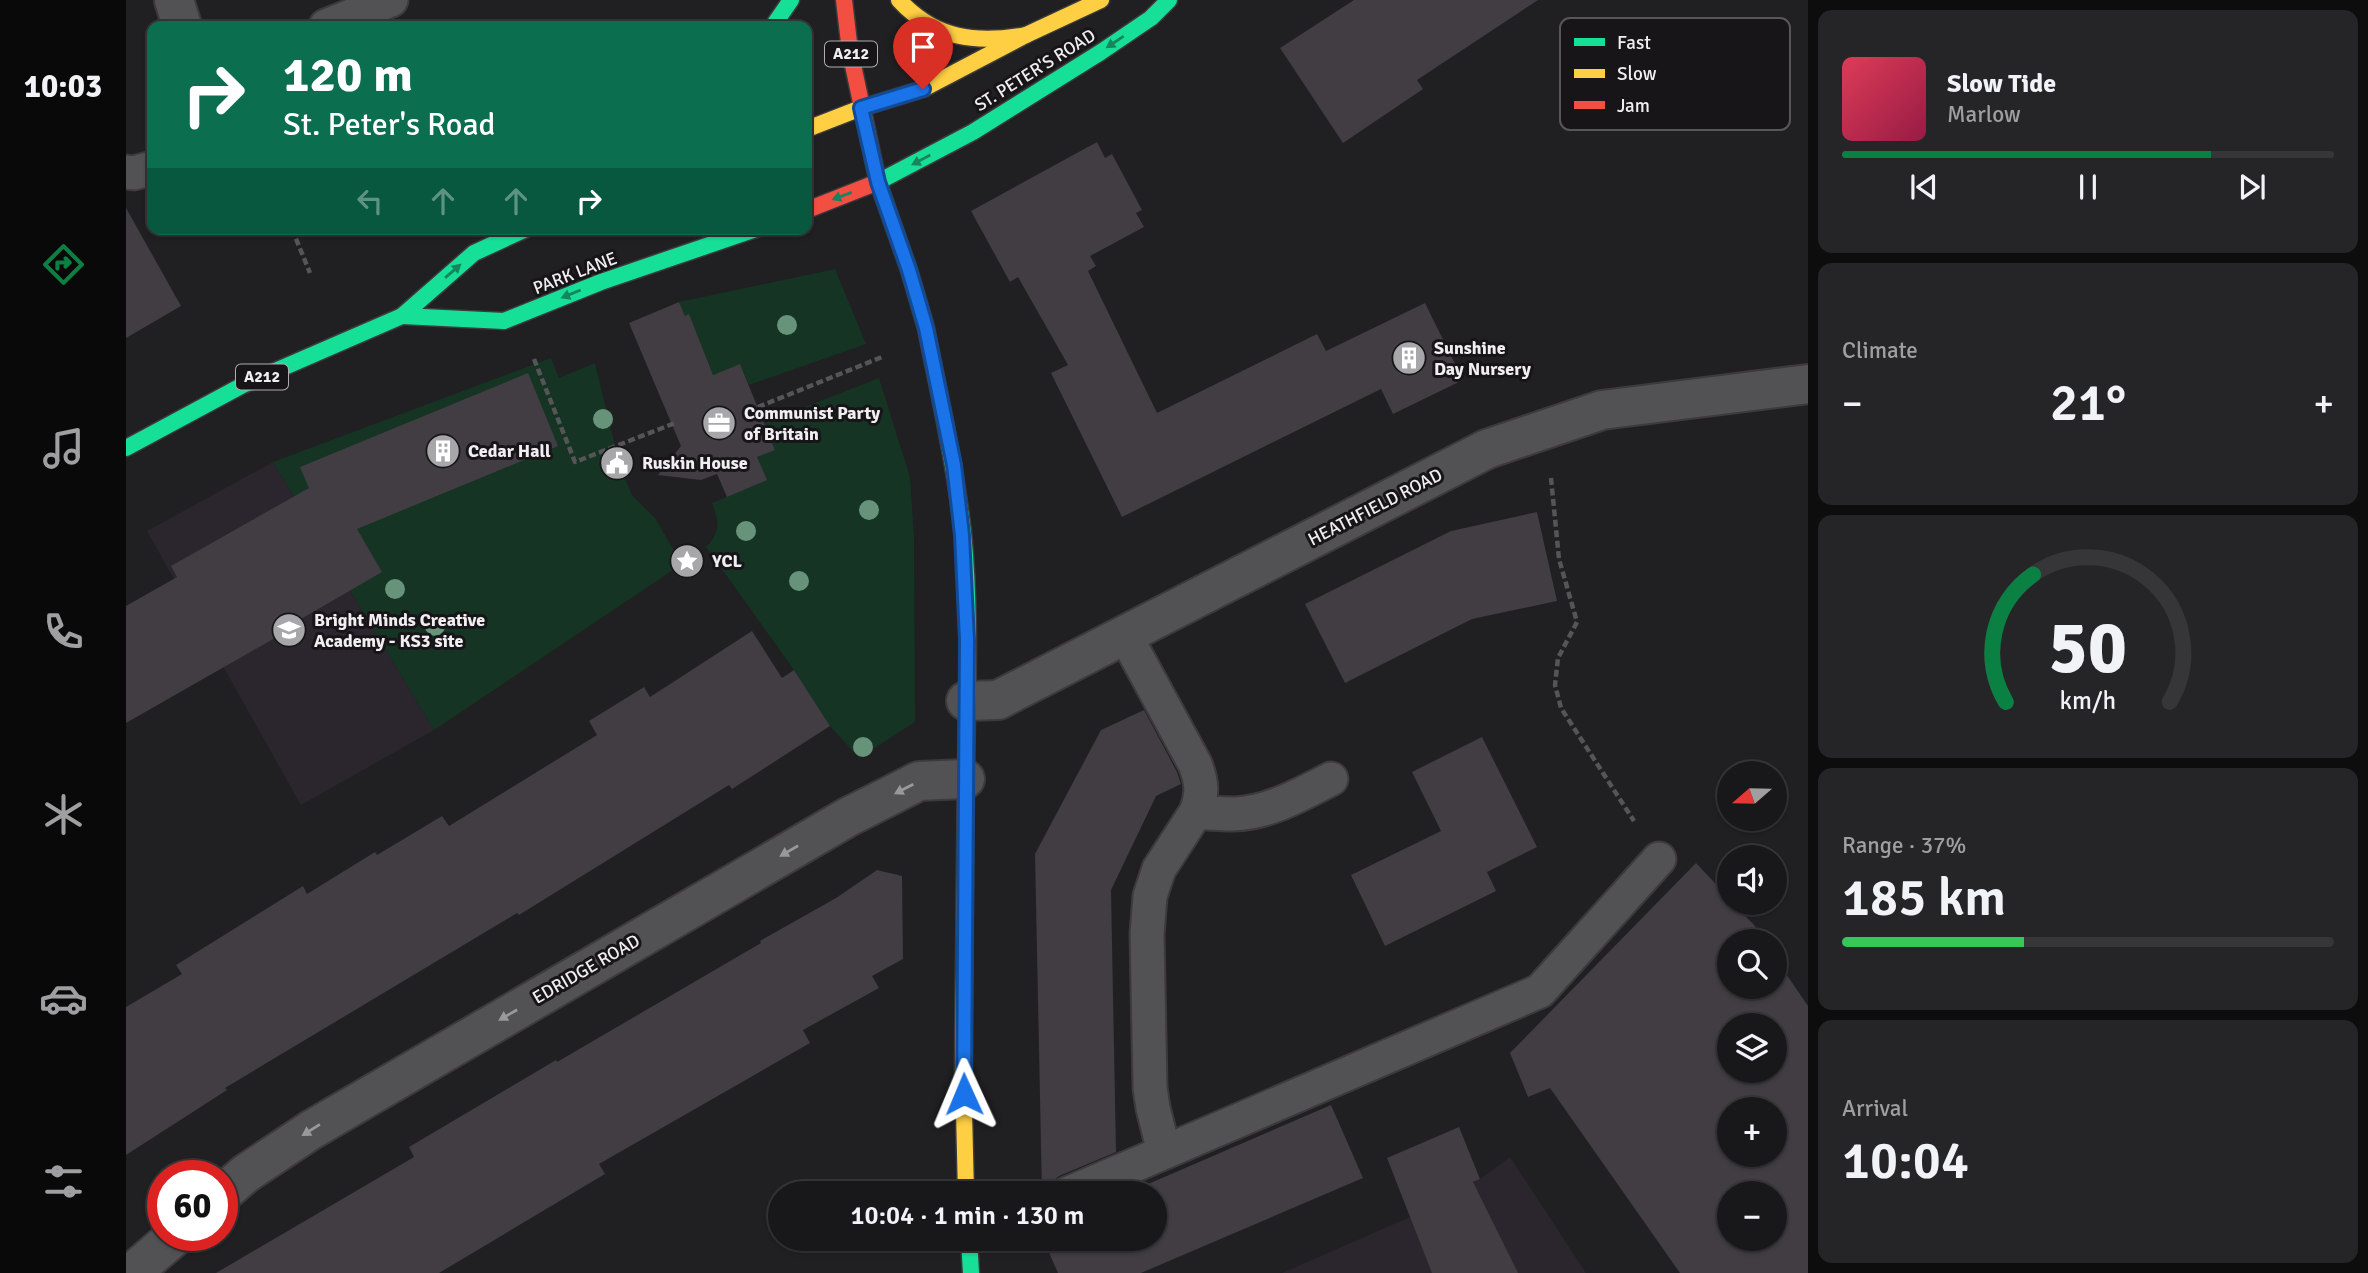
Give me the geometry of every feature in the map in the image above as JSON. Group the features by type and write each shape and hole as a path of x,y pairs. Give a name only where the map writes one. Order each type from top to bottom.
{"main road":[{"path":"776,21 791,0"},
{"name":"A212","path":"844,0 850,51 878,182 926,328 954,465 966,585 963,1070 967,1181"},
{"path":"899,0 916,17 937,29 959,36 989,41 1026,35"},
{"name":"ST. PETER'S ROAD","path":"861,108 923,89 1026,35 1101,0"},
{"name":"ST. PETER'S ROAD","path":"878,182 985,125 1101,52 1151,18 1169,0"},
{"path":"812,126 861,108"},
{"path":"812,208 878,182"},
{"name":"PARK LANE","path":"126,448 243,385 402,316 474,253 513,235"},
{"name":"PARK LANE","path":"402,316 504,321 601,282 738,235"},
{"path":"970,1251 971,1273"}],"street":[{"path":"174,0 180,21"},
{"name":"HEATHFIELD ROAD","path":"966,701 998,700 1487,449 1602,410 1808,384"},
{"name":"EDRIDGE ROAD","path":"238,1181 311,1130 848,817 919,781 965,779"},
{"path":"132,1273 158,1251"}],"lane":[{"path":"338,21 391,0"},
{"path":"126,172 147,169"},
{"path":"1125,635 1195,764 1202,793 1196,812 1159,869 1148,911 1150,1088 1164,1152"},
{"path":"1196,812 1236,814 1257,811 1280,804 1331,779"},
{"path":"1097,1181 1540,991 1660,859"}],"path":[{"path":"294,235 310,273"},
{"path":"530,352 575,462 675,423"},
{"path":"758,407 882,357"},
{"path":"1546,429 1559,559 1577,622 1558,658 1555,685 1561,708 1660,859"}],"shaded area":[{"name":"Bright Minds Creative Academy - KS3 site","path":"273,462 434,730 301,805 147,531"},
{"path":"1510,1157 1586,1273 1282,1273 1410,1217 1480,1179"}],"green space":[{"path":"835,269 866,344 749,385 740,364 713,375 689,315 685,316 679,302"},
{"path":"551,358 559,378 595,363 620,467 632,495 655,518 682,564 434,730 273,462"},
{"path":"879,378 910,477 914,538 915,722 859,758 830,726 794,670 706,547 717,526 712,503 766,480 757,457 775,449 764,423"}],"building":[{"path":"1354,0 1538,0 1417,80 1423,89 1343,143 1280,48"},
{"path":"1097,142 1105,158 1112,154 1142,210 1136,213 1144,227 1090,256 1096,266 1088,271 1157,413 1317,334 1326,351 1425,303 1463,380 1393,414 1381,389 1122,517 1051,373 1068,365 1018,277 1010,282 971,211"},
{"path":"126,208 181,306 126,338"},
{"path":"679,302 685,316 689,314 713,375 740,364 775,450 757,457 767,480 727,497 717,474 701,480 658,475 681,446 629,323"},
{"path":"528,373 558,446 357,529 382,572 301,619 303,622 126,723 126,606 177,577 171,566 309,488 300,467"},
{"path":"1537,512 1557,601 1472,619 1345,683 1305,604 1451,531"},
{"path":"752,631 782,678 794,670 830,726 732,789 729,785 519,915 517,913 225,1088 227,1090 126,1155 126,1007 182,974 176,965 303,886 307,894 375,852 377,855 442,816 449,826 597,735 589,721 644,687 650,697"},
{"path":"1144,710 1181,784 1156,796 1111,890 1116,1152 1059,1176 1053,1181 1042,1181 1035,854 1101,730"},
{"path":"1482,737 1537,847 1487,872 1496,891 1385,946 1351,875 1441,831 1412,772"},
{"path":"1696,863 1717,885 1717,915 1744,915 1757,929 1717,929 1717,999 1787,999 1787,975 1808,1006 1808,1273 1680,1273 1550,1088 1528,1097 1510,1053"},
{"path":"877,870 902,876 903,959 872,976 879,988 803,1030 810,1043 599,1164 605,1174 439,1273 216,1273 414,1157 409,1147 761,943 760,941 836,898"},
{"path":"1331,1105 1363,1178 1141,1273 1058,1273 1048,1251 1167,1251 1167,1181 1155,1181"},
{"path":"1459,1127 1480,1179 1473,1182 1518,1273 1432,1273 1387,1158"}],"traffic: fast":[{"path":"776,21 791,0"},
{"path":"878,182 973,132 1101,52 1151,18 1169,0"},
{"path":"126,448 243,385 402,316 474,253 513,235"},
{"path":"402,316 504,321 601,282 738,235"},
{"path":"933,363 963,532 968,652 966,773"},
{"path":"970,1251 971,1273"}],"traffic: slow":[{"path":"899,0 927,23 957,36 990,39 1026,35"},
{"path":"861,108 923,89 1026,35 1101,0"},
{"path":"812,127 861,108"},
{"path":"966,773 963,1070 966,1181"}],"traffic: jam":[{"path":"844,0 850,51 878,182 909,270 933,363"},
{"path":"812,208 878,182"}],"place":[{"name":"Sunshine Day Nursery","path":"1409,358"},
{"name":"Communist Party of Britain","path":"719,423"},
{"name":"Cedar Hall","path":"443,451"},
{"name":"Ruskin House","path":"617,463"},
{"name":"YCL","path":"687,561"},
{"name":"Bright Minds Creative Academy - KS3 site","path":"289,630"}],"route":[{"path":"923,89 861,108 878,182 926,328 954,465 962,535 967,640 964,1094"}]}
